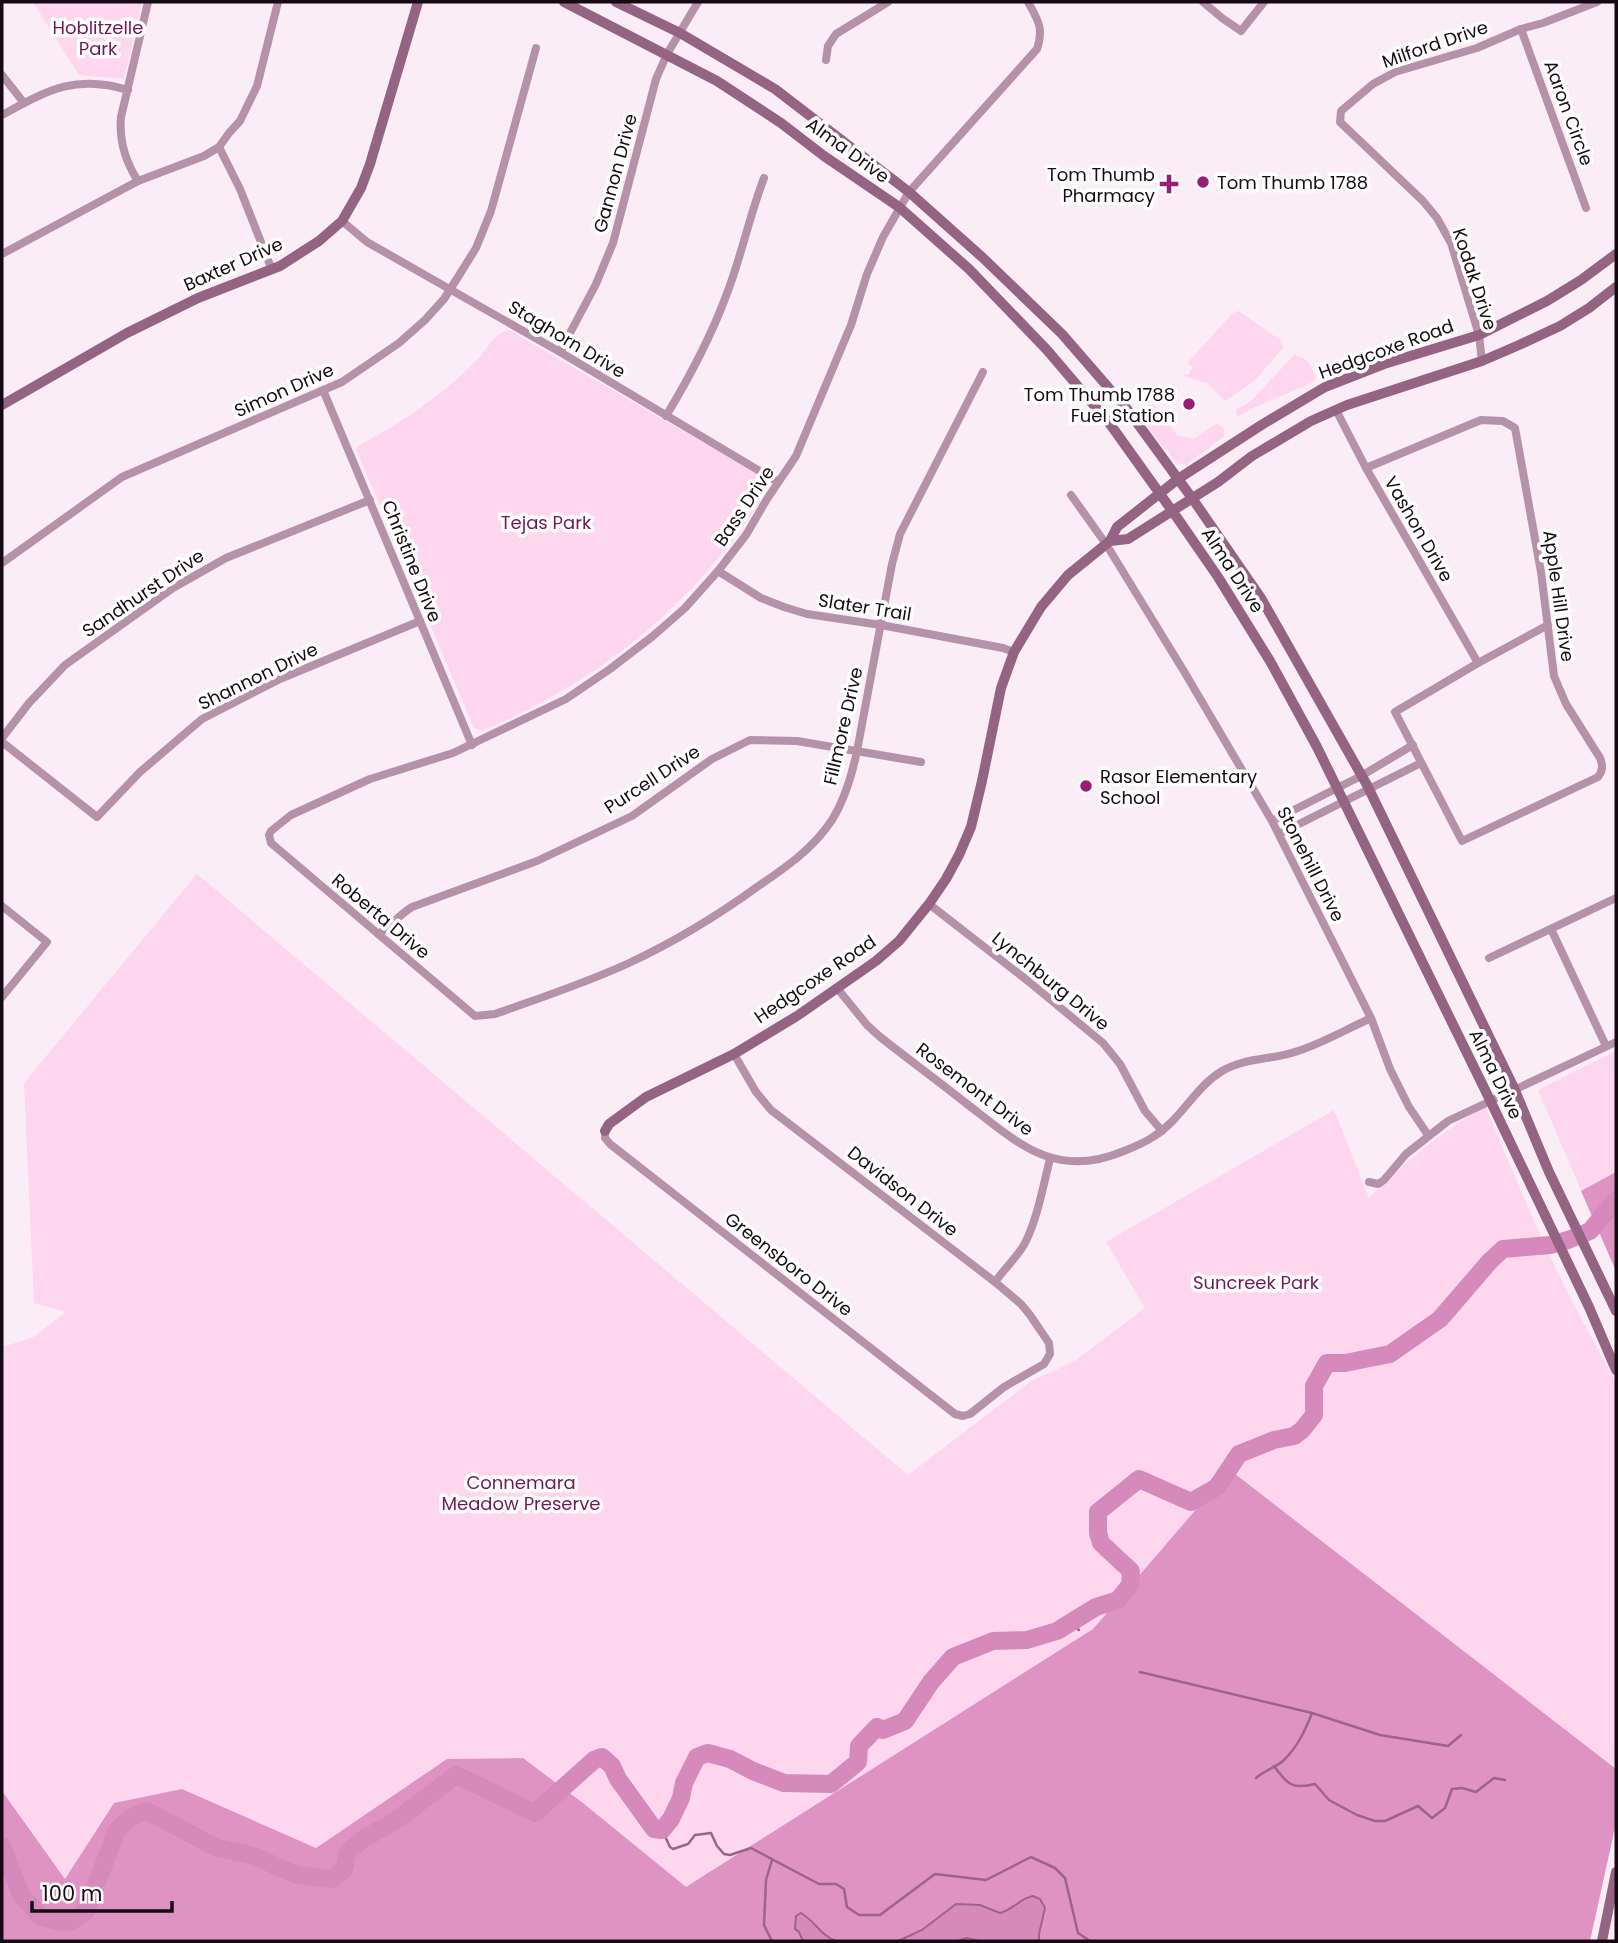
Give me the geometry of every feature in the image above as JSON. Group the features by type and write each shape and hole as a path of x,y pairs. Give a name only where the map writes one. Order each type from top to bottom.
{"main road":[{"name":"Baxter Drive","path":"2,405 127,333 186,304 272,270 319,241 342,222 358,195 370,164 418,2"},
{"name":"Alma Drive","path":"564,2 717,80 899,207 969,269 1048,350 1110,425 1218,577 1270,661 1318,747 1490,1100 1589,1307 1616,1370"},
{"name":"Alma Drive","path":"616,2 680,33 775,89 909,192 1062,334 1127,409 1261,598 1361,776 1514,1088 1549,1172 1614,1307"},
{"name":"Hedgcoxe Road","path":"605,1131 609,1124 646,1097 734,1054 797,1016 876,961 899,941 929,904 959,855 971,827 1000,688 1014,652 1041,607 1068,575 1108,542 1117,527 1178,479 1325,387 1384,364 1479,335 1547,301 1616,254"},
{"name":"Hedgcoxe Road","path":"1108,542 1128,539 1283,436 1336,410 1482,361 1560,326 1616,287"},
{"path":"1048,350 1062,334"},
{"path":"1325,387 1336,410"},
{"path":"1270,661 1290,650"},
{"path":"1602,1941 1616,1872"}],"street":[{"path":"138,181 124,151 120,131 148,2"},
{"path":"2,254 138,181 204,156 219,147 240,121 257,86 278,2"},
{"name":"Gannon Drive","path":"560,352 596,284 613,243 656,79 667,54 698,2"},
{"path":"826,60 828,46 836,34 888,2"},
{"name":"Bass Drive","path":"269,839 274,827 291,815 370,779 472,745 566,699 610,669 685,608 746,535 796,456 851,325 867,274 899,207 909,192 1037,49 1041,35 1028,2"},
{"path":"1203,2 1241,31 1264,2"},
{"name":"Milford Drive","path":"1340,122 1341,111 1373,84 1395,72 1477,48 1597,2"},
{"name":"Aaron Circle","path":"1521,29 1586,208"},
{"name":"Simon Drive","path":"2,564 122,477 342,382 399,343 425,320 444,299 476,248 491,211 536,48"},
{"path":"2,75 24,103"},
{"path":"2,115 51,91 75,83 111,85 128,90"},
{"name":"Kodak Drive","path":"1340,122 1423,201 1437,218 1451,243 1479,335 1482,361"},
{"path":"219,147 240,189 272,270"},
{"path":"666,416 691,374 728,293 764,178"},
{"name":"Staghorn Drive","path":"342,222 367,242 560,352 778,482"},
{"name":"Fillmore Drive","path":"475,1016 495,1014 629,963 687,934 788,866 815,842 832,819 851,779 900,534 982,372"},
{"name":"Christine Drive","path":"323,390 472,745"},
{"name":"Vashon Drive","path":"1336,410 1366,468 1478,663"},
{"name":"Apple Hill Drive","path":"1366,468 1481,421 1503,421 1515,428 1535,536 1554,676 1566,704 1603,765 1598,777 1462,841 1421,763"},
{"name":"Stonehill Drive","path":"1071,495 1108,542 1272,821 1371,1018 1399,1088 1428,1135"},
{"name":"Sandhurst Drive","path":"2,740 29,703 65,665 173,588 226,558 370,500"},
{"name":"Slater Trail","path":"718,571 761,597 807,614 881,625 1014,652"},
{"name":"Shannon Drive","path":"2,740 97,817 140,772 202,719 280,678 420,621"},
{"path":"1279,834 1421,763 1395,712 1548,625"},
{"name":"Purcell Drive","path":"378,934 412,907 537,861 632,816 712,759 750,740 797,741 921,761"},
{"path":"1272,821 1361,776 1413,745"},
{"name":"Roberta Drive","path":"269,839 273,847 475,1016"},
{"path":"1489,958 1616,898"},
{"name":"Lynchburg Drive","path":"929,904 1103,1043 1120,1064 1145,1111 1162,1131"},
{"path":"2,906 47,942 2,997"},
{"path":"1551,929 1605,1046"},
{"name":"Rosemont Drive","path":"837,988 879,1036 1014,1140 1050,1159 1068,1162 1098,1160 1141,1144 1162,1131 1202,1086 1221,1071 1246,1060 1299,1051 1371,1018"},
{"path":"1370,1182 1378,1184 1384,1180 1406,1154 1448,1121 1616,1042"},
{"name":"Davidson Drive","path":"734,1054 751,1086 771,1110 1021,1304 1049,1343 1050,1354"},
{"name":"Greensboro Drive","path":"605,1131 610,1144 955,1413 963,1416 970,1414 1004,1387 1044,1364 1050,1354"},
{"path":"995,1282 1024,1245 1050,1159"}],"green space":[{"name":"Hoblitzelle Park","path":"33,2 142,2 124,79 79,75"},
{"path":"1239,311 1280,340 1283,348 1254,381 1225,401 1207,383 1181,375 1188,375 1193,366 1188,362 1233,313"},
{"name":"Tejas Park","path":"509,330 764,478 767,484 755,509 727,547 702,577 647,631 617,655 552,697 482,731 474,728 356,449 437,396 465,372 496,338"},
{"path":"1294,355 1302,358 1313,370 1316,378 1313,382 1237,417 1236,410 1252,400"},
{"path":"1153,403 1177,435 1194,439 1217,423 1224,429 1224,436 1186,465 1176,463 1142,419 1143,412"},
{"name":"Connemara Meadow Preserve","path":"197,874 908,1475 1030,1382 1076,1360 1145,1308 1106,1242 1334,1110 1369,1198 1424,1148 1486,1107 1553,1263 1616,1383 1616,1769 1230,1470 1093,1629 685,1888 583,1803 523,1758 447,1759 316,1848 182,1789 114,1803 65,1879 2,1791 2,1347 32,1338 66,1312 34,1303 24,1083"},
{"path":"1616,1051 1616,1271 1538,1090"}],"shaded area":[{"path":"1616,1172 1616,1271 1581,1191"},
{"path":"1230,1470 1616,1769 1616,1823 1590,1941 2,1941 2,1791 65,1879 114,1803 182,1789 316,1848 447,1759 523,1758 686,1887 1093,1629"},
{"path":"1033,1896 1040,1899 1045,1908 1039,1941 980,1941 967,1938 956,1941 898,1941 922,1930 956,1904 980,1905 1000,1913"},
{"path":"801,1913 826,1936 836,1941 803,1941 795,1929 796,1916"}],"waterway":[{"path":"2,1846 21,1895 41,1917 62,1922 72,1921 86,1911 117,1830 130,1818 147,1811 217,1848 251,1855 297,1875 333,1879 344,1869 348,1852 363,1839 395,1821 456,1775 535,1813 594,1760 602,1757 612,1766 618,1779 654,1829 662,1830 671,1819 697,1757 708,1753 730,1759 784,1783 831,1784 858,1762 859,1746 877,1727 883,1730 905,1721 931,1682 953,1657 993,1641 1027,1640 1057,1631 1096,1607 1118,1600 1130,1585 1131,1571 1101,1543 1098,1512 1139,1479 1191,1502 1217,1487 1239,1454 1274,1440 1294,1436 1302,1430 1314,1415 1314,1386 1327,1363 1345,1363 1390,1354 1440,1319 1503,1249 1550,1245 1590,1231 1616,1200"},
{"path":"1070,1623 1079,1630"},
{"path":"1140,1672 1312,1713 1380,1735 1448,1746 1461,1735"},
{"path":"1256,1778 1289,1755 1301,1738 1312,1713"},
{"path":"1274,1766 1291,1784 1315,1784 1329,1800 1375,1821 1385,1821 1418,1806 1432,1818 1445,1808 1452,1789 1462,1788 1476,1792 1494,1778 1505,1780"},
{"path":"662,1830 673,1849 688,1844 695,1835 711,1833 724,1854 730,1855 751,1848 819,1884 836,1884 844,1889 847,1907 859,1915 880,1915 935,1874 986,1880 1031,1857 1055,1868 1065,1878 1078,1933 1090,1941"},
{"path":"772,1860 766,1880 764,1925 772,1941"}],"place":[{"name":"Tom Thumb 1788","path":"1203,182"},
{"name":"Tom Thumb Pharmacy","path":"1169,184"},
{"name":"Tom Thumb 1788 Fuel Station","path":"1189,404"},
{"name":"Rasor Elementary School","path":"1086,786"}],"park label":[{"name":"Suncreek Park","path":"1256,1282"}]}
